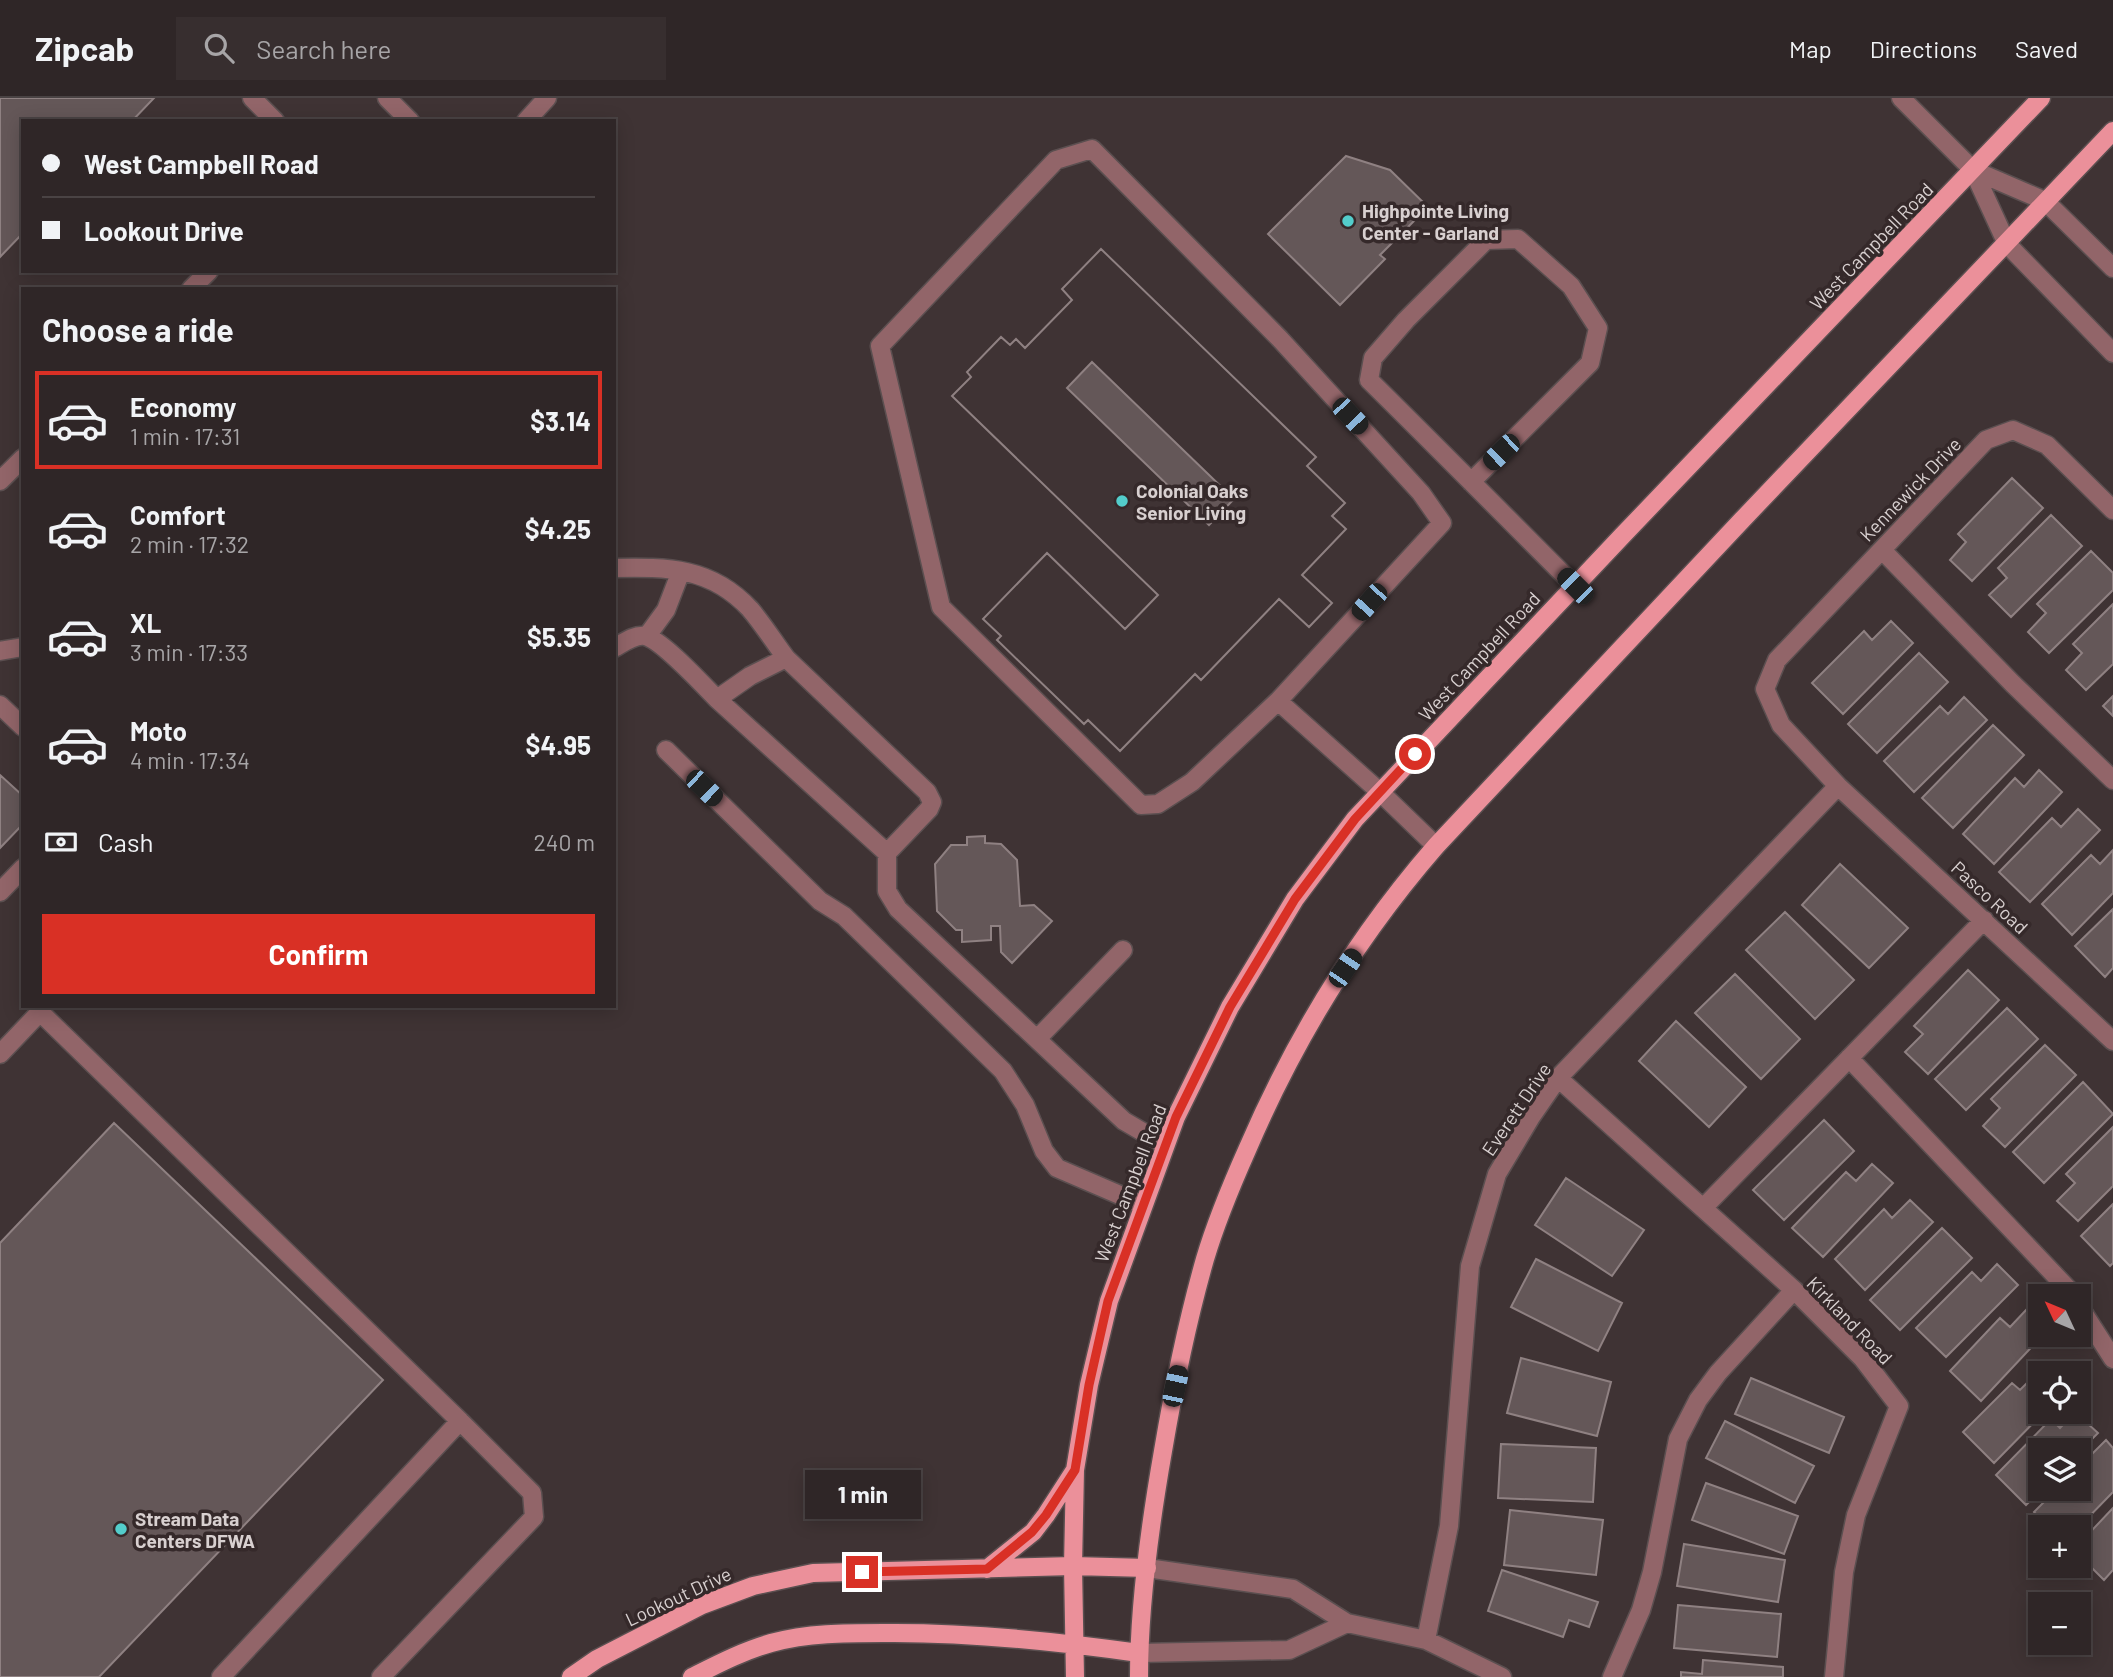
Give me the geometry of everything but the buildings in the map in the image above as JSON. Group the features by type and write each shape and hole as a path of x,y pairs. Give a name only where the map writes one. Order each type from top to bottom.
{"main road":[{"name":"West Campbell Road","path":"1075,1677 1075,1470 1089,1385 1108,1301 1176,1117 1230,1007 1271,938 1324,858 1355,819 2041,98"},
{"path":"1139,1677 1152,1513 1185,1335 1206,1257 1227,1196 1264,1110 1320,1005 1402,885 1436,846 1751,510 2113,131"},
{"path":"987,1569 1032,1532 1075,1470"},
{"name":"Lookout Drive","path":"571,1677 597,1659 702,1605 752,1586 813,1573 1073,1566 1147,1568"},
{"path":"692,1677 730,1657 771,1643 817,1634 940,1632 1075,1644 1139,1653"}],"street":[{"path":"252,98 273,119"},
{"path":"387,98 408,119"},
{"path":"528,119 547,98"},
{"path":"1901,98 1973,170 2007,244 2113,353"},
{"path":"1093,149 1280,339 1421,493 1442,523 1278,701 1192,782 1158,804 1141,805 941,607 880,346 1056,160 1093,149"},
{"path":"1973,170 2045,201 2113,268"},
{"path":"1471,482 1590,363 1598,328 1571,286 1518,239 1486,240 1406,320 1373,358 1370,380 1471,482 1575,586"},
{"path":"193,287 207,273"},
{"name":"Kennewick Drive","path":"1765,689 1777,660 1986,440 2013,430 2047,445 2113,510"},
{"path":"0,481 21,460"},
{"path":"1882,550 2013,684 2113,780"},
{"path":"616,568 657,567 704,575 734,594 751,611 786,658 927,792 932,802 929,809 887,853 887,891 898,909 1124,1121 1165,1145"},
{"path":"647,636 666,610 681,571"},
{"path":"616,647 639,636 647,636 667,650 717,699 887,853"},
{"path":"0,651 21,647"},
{"path":"717,699 750,676 786,658"},
{"name":"Pasco Road","path":"1765,689 1782,725 1838,786 2113,1041"},
{"path":"1278,701 1436,846"},
{"path":"0,705 21,725"},
{"path":"666,750 820,901 845,916 1003,1071 1025,1105 1044,1151 1056,1168 1143,1205"},
{"name":"Everett Drive","path":"1426,1640 1449,1526 1470,1266 1497,1174 1531,1117 1558,1079 1838,786"},
{"path":"0,892 21,870"},
{"path":"1703,1208 1984,920"},
{"path":"1037,1040 1123,950"},
{"path":"0,1054 40,1012 532,1493 534,1517 381,1677"},
{"path":"1849,1058 2063,1284"},
{"name":"Kirkland Road","path":"1558,1079 1794,1290 1863,1359 1899,1406 1856,1515 1844,1572 1834,1677"},
{"path":"1612,1677 1641,1610 1652,1572 1678,1439 1698,1400 1718,1373 1794,1290"},
{"path":"2091,1325 2113,1359"},
{"path":"221,1677 460,1421"},
{"path":"1147,1568 1293,1589 1347,1623 1426,1640 1502,1677"},
{"path":"1139,1653 1289,1650 1347,1623"}],"place":[{"name":"Highpointe Living Center - Garland","path":"1348,221"},
{"name":"Colonial Oaks Senior Living","path":"1122,501"},
{"name":"Stream Data Centers DFWA","path":"121,1529"}],"route":[{"path":"862,1572 987,1569 1032,1532 1046,1515 1075,1470 1089,1385 1108,1301 1176,1117 1230,1007 1295,899 1355,819 1415,754"}]}
